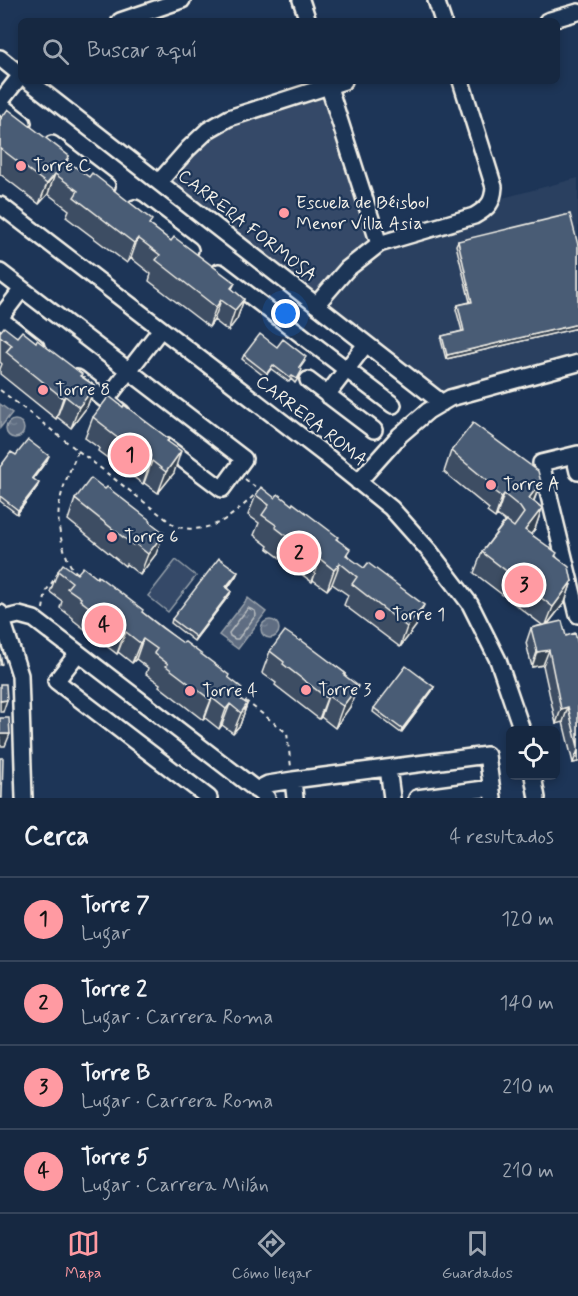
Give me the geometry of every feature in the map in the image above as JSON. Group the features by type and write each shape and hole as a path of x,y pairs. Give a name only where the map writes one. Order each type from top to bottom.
{"street":[{"path":"129,18 182,0"},
{"path":"301,0 307,18"},
{"path":"436,0 442,18"},
{"path":"557,18 578,12"},
{"path":"0,58 18,73"},
{"path":"18,79 0,103 393,405"},
{"name":"CARRERA FORMOSA","path":"39,84 159,182 442,403"},
{"path":"159,182 208,130 229,118 327,84"},
{"path":"334,84 379,244"},
{"path":"316,305 347,269 379,244 474,216 487,208 493,199 494,187 462,84"},
{"name":"CARRERA ROMA","path":"0,205 391,508 431,553 470,604 498,660 521,726"},
{"path":"0,272 244,459 222,489 150,435"},
{"path":"22,290 0,319 44,353"},
{"path":"106,400 161,329"},
{"path":"327,394 366,344"},
{"path":"358,482 400,435 428,411 450,398 578,363"},
{"path":"62,367 132,421"},
{"path":"308,380 374,430"},
{"path":"578,472 576,455 541,463 578,615"},
{"path":"24,798 20,675 1,616 24,615 41,624 262,794 268,784 487,755 492,793 417,798"},
{"path":"78,653 56,681 209,798"},
{"path":"388,768 392,798"},
{"path":"293,780 295,798"},
{"path":"534,780 537,798"}],"path":[{"path":"0,390 175,526 183,529 222,523 238,512 259,490 235,472"},
{"path":"78,451 62,492 57,517 60,538 71,568 80,575"},
{"path":"41,624 45,594 56,576 63,570"},
{"path":"231,690 287,733 293,780"}],"shaded area":[{"name":"Escuela de Béisbol Menor Villa Asia","path":"327,89 376,244 315,302 162,181 209,132"},
{"path":"578,178 578,361 441,400 320,305 379,247 495,200"},
{"path":"176,560 196,576 168,612 148,596"}],"water":[{"path":"0,404 12,413 0,428"},
{"path":"15,420 21,423 24,429 21,435 15,438 9,435 6,429 9,423"},
{"path":"248,598 266,612 238,649 219,635"},
{"path":"270,620 276,623 279,629 276,635 270,638 264,635 261,629 264,623"}],"building":[{"path":"8,109 69,156 66,160 89,177 92,173 152,220 149,224 171,241 174,237 235,283 231,288 244,299 235,310 221,300 216,307 156,260 160,255 138,238 134,243 74,197 78,191 55,174 47,184 0,148 0,120"},
{"path":"570,214 578,245 578,324 447,355 442,336 464,331 458,305 472,302 458,241"},
{"path":"4,327 17,337 22,331 36,342 37,340 95,386 79,407 65,396 63,398 6,352 12,345 0,336"},
{"path":"260,334 277,347 283,339 306,357 299,367 302,370 297,379 292,376 290,378 273,365 267,373 244,355"},
{"path":"109,396 169,439 167,441 181,451 166,472 152,461 150,463 93,417"},
{"path":"473,423 538,471 541,482 529,498 542,508 525,530 557,553 555,556 569,567 572,581 553,607 482,552 506,521 514,527 524,513 504,494 502,497 495,492 497,489 451,451"},
{"path":"28,440 49,456 32,478 39,483 18,510 0,496 0,467 11,452 16,455"},
{"path":"91,478 105,489 107,487 164,533 148,554 134,543 133,545 75,499"},
{"path":"261,487 275,498 278,494 292,505 293,503 338,537 336,539 350,549 346,555 364,568 368,563 424,605 407,627 352,584 357,577 340,563 334,570 320,559 319,561 262,515 269,505 256,495"},
{"path":"219,558 238,572 226,587 231,591 196,637 172,619"},
{"path":"63,564 77,574 83,567 97,578 98,576 143,610 142,612 162,628 229,675 228,677 242,688 236,696 247,704 241,713 230,704 226,709 212,698 211,700 166,666 168,664 154,653 157,649 143,639 140,643 126,632 124,634 80,600 81,598 67,588 72,582 58,571"},
{"path":"562,621 566,636 575,633 578,644 578,747 568,707 561,709 549,650 537,652 531,628"},
{"path":"285,631 301,640 345,673 344,675 358,686 343,706 328,696 327,698 270,651"},
{"path":"406,666 434,687 402,729 374,708"},
{"path":"0,684 6,684 7,700 0,701"},
{"path":"0,718 9,718 10,734 0,734"},
{"path":"0,758 3,758 2,798 0,798"}],"place":[{"name":"Torre C","path":"21,166"},
{"name":"Escuela de Béisbol Menor Villa Asia","path":"284,213"},
{"name":"Torre 8","path":"43,390"},
{"name":"Torre 7","path":"130,455"},
{"name":"Torre A","path":"491,485"},
{"name":"Torre 6","path":"112,537"},
{"name":"Torre 2","path":"299,553"},
{"name":"Torre B","path":"524,585"},
{"name":"Torre 1","path":"380,615"},
{"name":"Torre 5","path":"104,625"},
{"name":"Torre 3","path":"306,690"},
{"name":"Torre 4","path":"190,691"}]}
